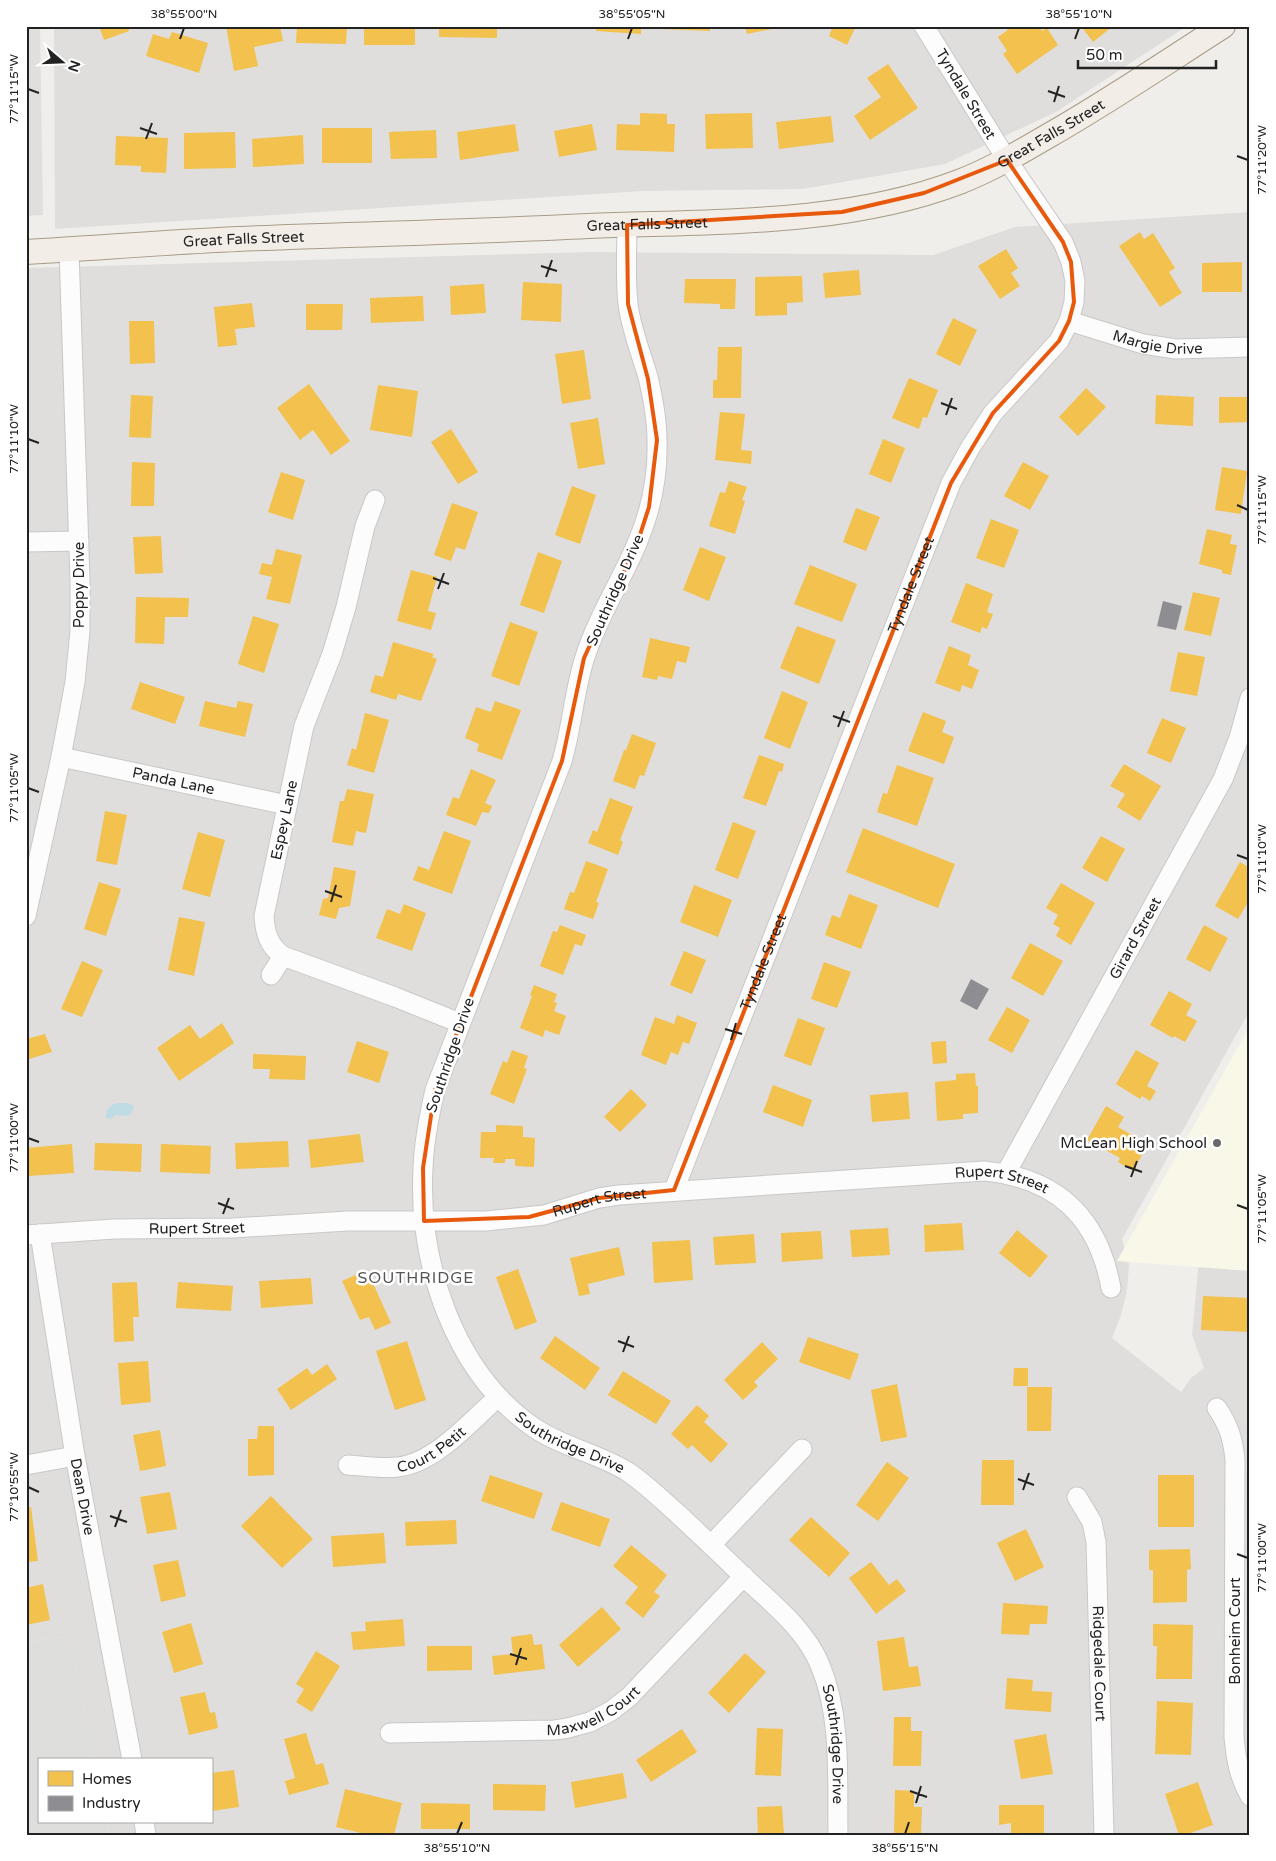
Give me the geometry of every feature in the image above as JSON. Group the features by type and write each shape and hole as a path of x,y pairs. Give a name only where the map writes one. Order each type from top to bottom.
{"main road":[{"name":"Great Falls Street","path":"26,252 234,239 448,233 750,220 842,212 889,203 924,193 960,181 1007,160 1078,119 1223,26"}],"street":[{"name":"Tyndale Street","path":"674,1190 951,483 970,448 993,414 1059,341 1069,321 1074,302 1075,281 1071,262 1063,242 1007,160 924,26"},
{"name":"Southridge Drive","path":"627,225 628,304 652,395 657,440 655,475 649,507 638,541 598,620 584,658 562,761 435,1090 427,1128 423,1168 424,1221 430,1258 441,1297 456,1333 474,1367 498,1397 536,1428 563,1444 628,1472 662,1500 744,1576 788,1618 804,1638 819,1663 830,1690 835,1716 838,1835"},
{"name":"Poppy Drive","path":"26,916 61,757 75,682 80,630 79,541 69,250"},
{"name":"Margie Drive","path":"1069,321 1143,344 1176,349 1250,347"},
{"name":"Espey Lane","path":"283,956 270,943 265,932 264,916 304,726 332,654 346,607 365,526 374,500"},
{"path":"26,542 79,541"},
{"name":"Girard Street","path":"1006,1173 1223,779 1239,738 1250,698"},
{"name":"Panda Lane","path":"61,757 287,805"},
{"path":"272,975 283,956 460,1023"},
{"name":"Rupert Street","path":"33,1234 114,1229 233,1228 348,1221 486,1220 529,1217 598,1198 674,1190 984,1171 1006,1173 1028,1180 1049,1190 1069,1204 1086,1222 1098,1243 1107,1265 1111,1288"},
{"name":"Dean Drive","path":"33,1234 132,1758"},
{"name":"Court Petit","path":"348,1465 398,1467 416,1463 433,1455 498,1397"},
{"name":"Bonheim Court","path":"1217,1408 1228,1425 1233,1442 1235,1460 1234,1738 1240,1775 1250,1796"},
{"path":"711,1545 802,1449"},
{"path":"26,1465 75,1456"},
{"name":"Ridgedale Court","path":"1077,1497 1092,1522 1096,1542 1104,1835"},
{"name":"Maxwell Court","path":"390,1733 555,1730 590,1722 611,1711 629,1697 744,1576"}],"highlighted area":[{"path":"1007,160 1063,242 1071,262 1074,302 1069,321 1059,341 993,413 951,483 674,1190 599,1198 529,1217 424,1221 423,1168 435,1090 562,761 584,658 638,541 649,507 657,440 648,379 628,304 627,225 842,212 924,193"}],"shaded area":[{"path":"26,26 40,26 43,215 26,216"},
{"path":"54,26 1187,26 1056,112 945,164 803,189 643,191 55,229"},
{"path":"1250,212 1250,1010 1122,1239 1129,1264 1127,1291 1121,1315 1112,1338 1181,1392 1191,1378 1204,1368 1192,1335 1202,1228 1250,1230 1250,1835 110,1835 107,1824 212,1824 212,1758 94,1758 69,1636 26,1642 26,268 588,252 933,255 1015,227"},
{"name":"McLean High School","path":"1250,1026 1250,1271 1117,1261"},
{"path":"69,1636 94,1758 38,1758 38,1824 107,1824 110,1835 26,1835 26,1642"}],"water":[{"path":"117,1103 127,1103 134,1106 132,1113 128,1116 115,1115 112,1119 106,1118 108,1108"}],"building: Homes":[{"path":"99,26 128,26 129,31 104,40"},
{"path":"226,26 280,26 283,41 254,47 258,66 234,71"},
{"path":"297,26 347,26 346,44 296,43"},
{"path":"364,26 415,26 415,45 364,45"},
{"path":"439,26 497,26 497,38 439,37"},
{"path":"518,26 573,26 573,29 518,28"},
{"path":"597,26 641,26 641,34 596,31"},
{"path":"661,26 710,26 710,31 661,29"},
{"path":"745,26 781,26 782,27 747,34"},
{"path":"833,26 856,26 847,45 829,36"},
{"path":"1013,26 1039,26 1042,31 1047,28 1058,45 1017,74 1003,54 1007,51 998,37"},
{"path":"1081,26 1113,26 1093,42"},
{"path":"172,32 208,43 199,73 146,56 153,34 169,39"},
{"path":"888,64 918,108 870,140 854,116 881,97 867,78"},
{"path":"640,113 667,114 667,124 675,124 674,152 616,150 617,124 640,125"},
{"path":"752,113 753,148 706,149 705,114"},
{"path":"831,116 834,142 779,149 776,122"},
{"path":"515,124 519,151 460,160 457,132"},
{"path":"592,124 597,150 559,157 554,131"},
{"path":"322,128 372,128 372,163 322,163"},
{"path":"436,130 437,158 391,159 389,132"},
{"path":"235,132 236,168 184,169 184,133"},
{"path":"303,135 304,164 253,167 252,139"},
{"path":"116,136 168,138 166,173 141,172 141,166 115,165"},
{"path":"1140,232 1144,239 1153,233 1175,268 1169,272 1182,293 1160,307 1119,246"},
{"path":"1006,249 1018,268 1011,273 1020,286 1000,299 978,266"},
{"path":"1242,262 1242,292 1202,292 1202,263"},
{"path":"859,270 861,295 825,298 823,273"},
{"path":"802,276 803,302 787,303 787,315 755,316 755,277"},
{"path":"685,279 736,279 735,309 720,309 720,304 684,303"},
{"path":"523,282 562,284 561,322 521,320"},
{"path":"484,284 486,313 451,315 450,286"},
{"path":"423,296 424,321 371,323 370,298"},
{"path":"252,303 255,327 235,329 237,345 218,347 214,307"},
{"path":"306,304 343,304 342,330 306,330"},
{"path":"953,318 977,330 960,366 936,354"},
{"path":"129,321 154,321 155,363 130,364"},
{"path":"718,347 742,347 741,398 713,398 713,380 717,380"},
{"path":"584,350 591,399 562,404 555,354"},
{"path":"909,378 938,390 927,418 923,417 919,429 892,418"},
{"path":"309,384 350,441 331,455 313,430 300,440 277,408"},
{"path":"378,385 418,391 412,437 370,430"},
{"path":"1086,388 1106,407 1078,436 1059,417"},
{"path":"131,395 153,396 151,438 129,437"},
{"path":"1156,395 1194,397 1193,426 1155,424"},
{"path":"1219,397 1250,397 1250,422 1219,423"},
{"path":"720,412 745,414 741,450 752,451 751,464 715,460"},
{"path":"598,418 605,464 578,469 570,423"},
{"path":"451,429 478,472 458,484 431,442"},
{"path":"883,439 905,448 891,483 869,474"},
{"path":"132,462 155,463 154,506 131,506"},
{"path":"1023,462 1049,476 1030,510 1004,496"},
{"path":"1222,467 1247,471 1241,514 1215,510"},
{"path":"281,472 305,480 293,520 268,512"},
{"path":"729,481 747,487 742,500 745,501 735,534 709,526 720,492 725,493"},
{"path":"572,486 596,495 580,544 555,535"},
{"path":"452,503 478,512 465,550 456,547 451,561 434,555"},
{"path":"856,508 880,517 866,551 843,542"},
{"path":"991,519 1019,530 1004,568 976,558"},
{"path":"1207,529 1232,535 1230,544 1237,545 1231,575 1222,573 1222,570 1199,564"},
{"path":"161,536 163,573 135,574 133,537"},
{"path":"700,547 726,557 709,601 683,590"},
{"path":"276,549 302,555 290,604 266,599 272,577 259,574 262,563 272,565"},
{"path":"538,552 562,561 544,613 520,605"},
{"path":"810,565 857,584 842,622 794,604"},
{"path":"411,570 437,577 428,611 436,613 431,630 397,621"},
{"path":"966,583 993,594 987,612 993,614 987,629 982,627 980,633 951,622"},
{"path":"1193,592 1220,598 1211,636 1184,630"},
{"path":"136,597 189,598 188,617 165,617 164,644 135,643"},
{"path":"253,616 279,624 264,673 238,664"},
{"path":"510,622 538,632 519,686 491,676"},
{"path":"797,626 836,640 819,684 780,668"},
{"path":"650,638 690,647 686,663 677,661 672,679 658,676 657,680 642,677"},
{"path":"393,642 434,654 432,657 437,659 421,701 398,694 396,700 370,692 375,675 383,677"},
{"path":"949,646 971,655 968,665 979,670 972,689 962,685 960,692 935,683"},
{"path":"1178,652 1205,657 1197,696 1170,691"},
{"path":"140,682 185,697 175,724 131,709"},
{"path":"782,691 808,702 790,749 764,738"},
{"path":"205,701 236,708 238,701 253,704 245,737 199,726"},
{"path":"495,701 521,710 502,760 477,751 479,744 465,738 476,707 491,712"},
{"path":"923,712 946,721 942,732 954,737 944,764 908,751"},
{"path":"365,713 389,720 374,773 347,765 352,748 356,750"},
{"path":"1162,718 1186,728 1171,763 1147,753"},
{"path":"632,734 656,743 644,776 640,775 635,789 613,781"},
{"path":"759,755 784,764 782,772 779,771 766,806 743,798"},
{"path":"1124,764 1161,786 1140,821 1117,807 1125,794 1110,786"},
{"path":"897,765 934,778 917,826 877,812 883,793 887,794"},
{"path":"471,769 496,780 485,803 492,806 489,813 482,812 476,826 446,815 453,797 459,799"},
{"path":"347,789 374,794 366,833 356,831 353,846 332,842 340,801 344,801"},
{"path":"610,798 633,807 620,840 623,842 618,855 588,843 593,830 597,832"},
{"path":"105,811 127,815 117,865 96,861"},
{"path":"733,822 756,831 738,879 715,870"},
{"path":"863,828 955,864 938,908 846,872"},
{"path":"444,831 471,841 452,894 413,880 418,866 429,870"},
{"path":"198,832 225,840 210,897 182,889"},
{"path":"1101,836 1125,849 1107,882 1082,868"},
{"path":"586,861 608,869 596,902 599,903 593,919 564,909 570,892 574,893"},
{"path":"1240,862 1250,868 1250,899 1238,919 1215,906"},
{"path":"334,867 356,871 350,906 339,908 336,919 319,915 323,899 328,898"},
{"path":"99,882 121,889 106,936 84,929"},
{"path":"1061,883 1095,903 1071,945 1056,936 1060,928 1053,924 1058,915 1046,908"},
{"path":"694,885 732,900 718,937 680,922"},
{"path":"849,894 878,905 861,949 825,935 832,915 840,918"},
{"path":"404,904 426,913 412,951 376,938 387,909 400,914"},
{"path":"179,917 205,922 194,976 168,970"},
{"path":"560,925 586,935 582,946 575,944 563,975 540,966 553,931 557,932"},
{"path":"1204,925 1228,938 1210,972 1186,959"},
{"path":"1030,943 1063,961 1043,996 1011,978"},
{"path":"684,951 706,960 692,994 670,985"},
{"path":"82,961 103,970 82,1017 61,1009"},
{"path":"824,962 851,972 837,1008 811,999"},
{"path":"534,985 557,994 554,1002 557,1003 554,1011 566,1016 559,1035 545,1030 543,1037 520,1028 532,996 530,995"},
{"path":"1169,991 1192,1004 1186,1015 1197,1021 1185,1042 1174,1036 1173,1038 1150,1025"},
{"path":"1007,1007 1030,1020 1012,1053 988,1040"},
{"path":"677,1015 697,1023 689,1044 683,1042 678,1055 671,1052 666,1065 641,1055 655,1017 674,1024"},
{"path":"798,1018 825,1028 811,1066 784,1056"},
{"path":"222,1023 234,1043 179,1081 157,1048 190,1025 200,1039"},
{"path":"45,1034 52,1052 26,1060 26,1039"},
{"path":"357,1041 389,1052 379,1083 347,1072"},
{"path":"946,1041 947,1063 933,1064 931,1042"},
{"path":"512,1050 528,1056 524,1068 527,1069 514,1104 490,1094 503,1061 507,1063"},
{"path":"1136,1050 1159,1063 1147,1086 1156,1091 1150,1101 1142,1096 1140,1099 1116,1084"},
{"path":"253,1054 306,1056 305,1080 269,1079 270,1069 253,1069"},
{"path":"975,1073 976,1086 978,1086 978,1113 963,1114 963,1119 937,1121 935,1082 956,1080 956,1074"},
{"path":"773,1085 812,1100 803,1127 763,1112"},
{"path":"631,1089 647,1105 620,1132 604,1117"},
{"path":"908,1092 910,1119 872,1122 870,1095"},
{"path":"1106,1106 1124,1117 1118,1127 1148,1144 1133,1171 1118,1162 1120,1158 1087,1140"},
{"path":"496,1125 523,1126 523,1137 535,1138 534,1167 515,1166 515,1159 505,1159 505,1163 493,1163 494,1158 480,1158 481,1132 496,1132"},
{"path":"360,1134 364,1162 311,1168 308,1140"},
{"path":"288,1141 289,1167 236,1169 235,1143"},
{"path":"95,1143 142,1144 141,1172 94,1170"},
{"path":"72,1144 74,1173 28,1176 26,1148"},
{"path":"161,1144 211,1146 210,1174 160,1172"},
{"path":"962,1223 964,1250 925,1252 924,1225"},
{"path":"888,1228 890,1255 852,1257 850,1230"},
{"path":"1017,1230 1048,1256 1030,1278 999,1253"},
{"path":"821,1231 823,1259 782,1262 781,1233"},
{"path":"754,1234 756,1263 715,1265 713,1237"},
{"path":"690,1240 693,1280 654,1283 652,1242"},
{"path":"619,1247 625,1275 588,1284 590,1294 579,1296 570,1258"},
{"path":"518,1269 537,1322 515,1330 496,1277"},
{"path":"367,1270 391,1323 375,1330 369,1317 360,1320 342,1281"},
{"path":"311,1278 313,1304 261,1308 259,1281"},
{"path":"137,1282 139,1317 133,1317 134,1341 114,1342 112,1283"},
{"path":"178,1282 233,1286 231,1311 176,1308"},
{"path":"1203,1296 1250,1298 1250,1332 1201,1330"},
{"path":"555,1336 600,1368 585,1390 540,1358"},
{"path":"808,1337 859,1354 850,1380 799,1362"},
{"path":"407,1341 426,1400 395,1410 376,1351"},
{"path":"762,1342 778,1359 754,1382 758,1386 743,1400 724,1380"},
{"path":"148,1361 151,1402 121,1405 118,1363"},
{"path":"327,1364 337,1379 291,1410 277,1389 307,1368 312,1375"},
{"path":"1014,1368 1028,1368 1028,1386 1013,1386"},
{"path":"623,1371 671,1401 656,1424 608,1395"},
{"path":"897,1384 907,1437 881,1442 871,1390"},
{"path":"1027,1387 1052,1387 1051,1431 1027,1431"},
{"path":"697,1405 709,1416 704,1422 728,1444 711,1463 692,1445 688,1449 671,1434"},
{"path":"258,1426 274,1426 274,1475 248,1476 248,1439 257,1439"},
{"path":"160,1430 166,1466 140,1471 133,1435"},
{"path":"982,1460 1014,1460 1014,1505 981,1505"},
{"path":"887,1462 909,1478 878,1521 856,1505"},
{"path":"490,1475 543,1493 534,1519 481,1501"},
{"path":"1158,1475 1194,1475 1194,1527 1158,1527"},
{"path":"170,1492 177,1529 147,1534 140,1497"},
{"path":"271,1496 313,1539 282,1568 241,1526"},
{"path":"561,1502 610,1519 600,1547 551,1530"},
{"path":"31,1507 38,1561 26,1562 26,1508"},
{"path":"811,1517 850,1553 829,1577 789,1540"},
{"path":"456,1520 457,1544 406,1546 405,1522"},
{"path":"1026,1529 1044,1567 1015,1581 997,1543"},
{"path":"384,1533 386,1563 333,1567 331,1536"},
{"path":"631,1545 667,1575 654,1592 660,1596 643,1618 625,1603 638,1587 613,1566"},
{"path":"1190,1549 1191,1569 1187,1570 1187,1602 1153,1603 1153,1570 1149,1570 1149,1550"},
{"path":"178,1560 186,1596 161,1602 153,1565"},
{"path":"871,1562 889,1585 897,1579 906,1591 876,1614 849,1578"},
{"path":"43,1584 50,1620 26,1625 26,1588"},
{"path":"1003,1603 1048,1606 1047,1624 1030,1624 1029,1635 1001,1634"},
{"path":"602,1607 621,1629 578,1667 559,1645"},
{"path":"403,1619 405,1646 353,1650 351,1632 366,1631 365,1622"},
{"path":"191,1623 203,1664 174,1673 162,1632"},
{"path":"1153,1624 1193,1625 1192,1679 1156,1679 1157,1646 1153,1646"},
{"path":"532,1634 534,1645 542,1644 545,1669 494,1675 492,1656 513,1654 511,1637"},
{"path":"904,1637 909,1667 918,1666 921,1686 883,1691 877,1641"},
{"path":"427,1646 472,1646 472,1670 427,1671"},
{"path":"316,1651 340,1666 312,1712 296,1702 304,1689 296,1684"},
{"path":"745,1653 766,1672 729,1713 708,1693"},
{"path":"1007,1678 1033,1680 1032,1691 1052,1692 1051,1712 1005,1709"},
{"path":"205,1692 210,1713 215,1712 218,1728 189,1735 180,1697"},
{"path":"1157,1701 1193,1703 1191,1755 1155,1754"},
{"path":"894,1717 911,1717 911,1731 922,1731 921,1766 893,1766"},
{"path":"757,1728 783,1729 781,1776 755,1775"},
{"path":"682,1729 697,1752 651,1782 636,1760"},
{"path":"306,1733 316,1765 323,1763 329,1784 289,1795 285,1781 295,1778 284,1739"},
{"path":"1046,1734 1053,1774 1021,1779 1014,1740"},
{"path":"234,1770 239,1807 212,1811 212,1773"},
{"path":"623,1773 627,1798 575,1808 571,1782"},
{"path":"1198,1782 1213,1825 1185,1835 1179,1835 1165,1794"},
{"path":"493,1784 546,1785 545,1811 493,1810"},
{"path":"345,1789 402,1803 394,1835 369,1835 336,1827"},
{"path":"895,1790 914,1791 914,1807 922,1807 921,1835 894,1835"},
{"path":"421,1803 470,1804 470,1829 421,1829"},
{"path":"999,1805 1044,1805 1044,1835 1011,1835 1011,1823 999,1825"},
{"path":"782,1806 784,1835 758,1835 757,1807"}],"building: Industry":[{"path":"1163,601 1182,606 1176,630 1157,626"},
{"path":"971,979 989,989 977,1010 960,1001"}],"place":[{"name":"McLean High School","path":"1217,1143"}],"district":[{"name":"SOUTHRIDGE","path":"416,1277"}]}
